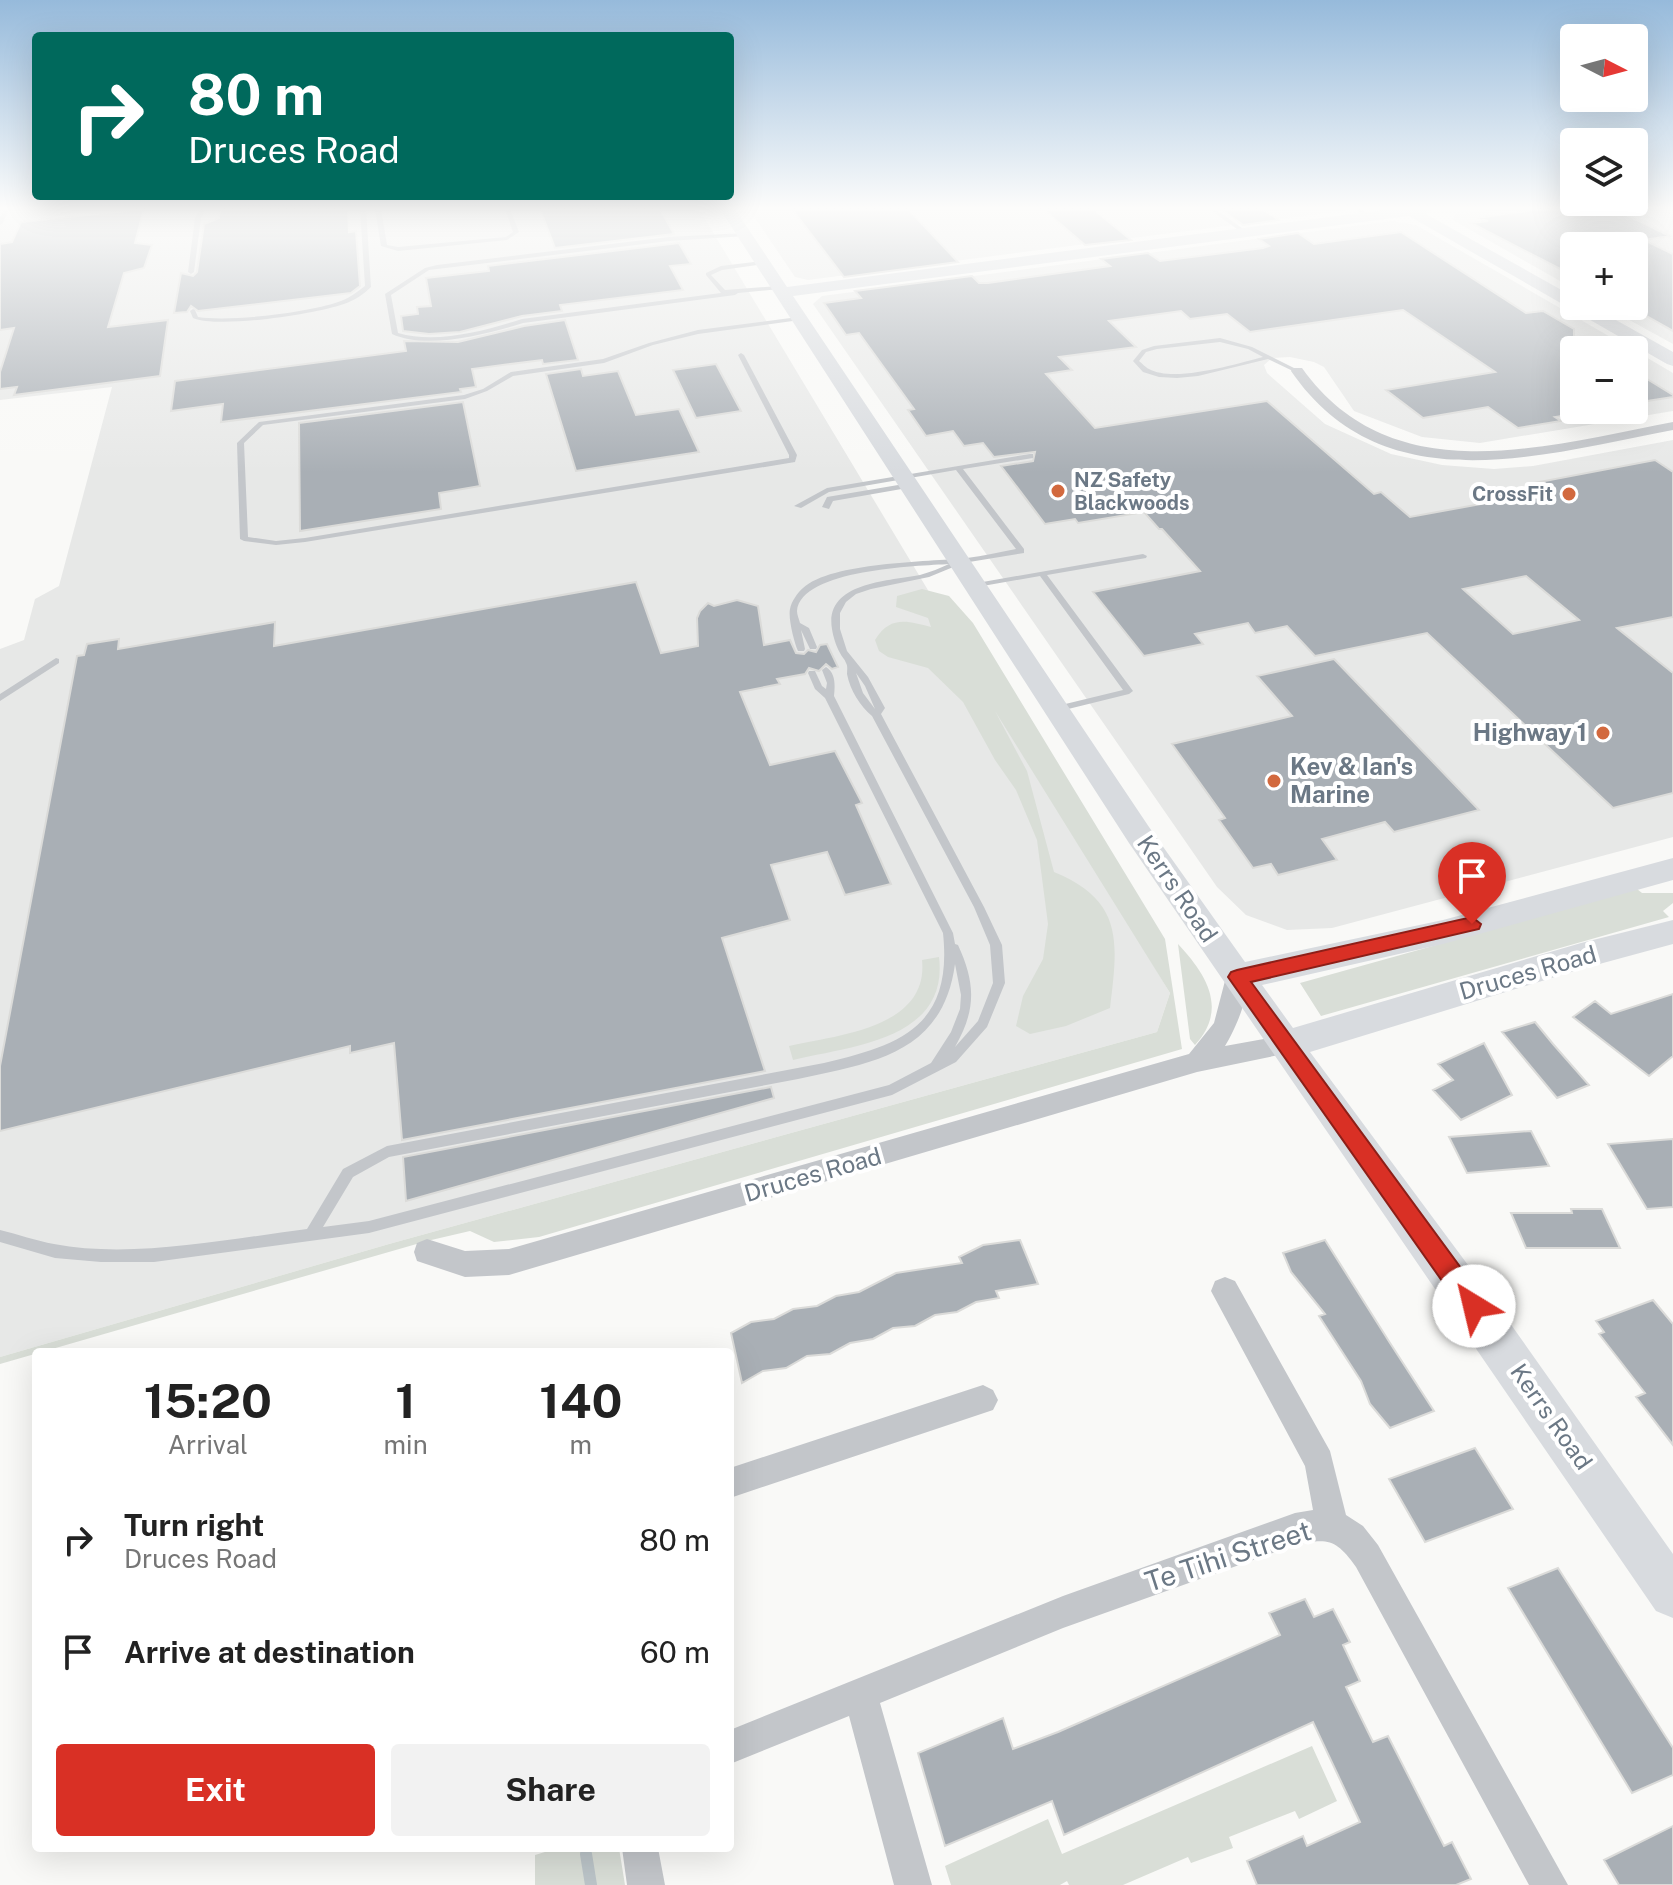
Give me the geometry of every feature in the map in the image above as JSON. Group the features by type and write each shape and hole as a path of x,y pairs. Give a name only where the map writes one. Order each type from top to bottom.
{"main road":[{"name":"Kerrs Road","path":"784,297 1237,977 1474,1306 1673,1594"},
{"path":"1602,320 1673,360"},
{"path":"1237,977 1443,932 1673,869"},
{"name":"Druces Road","path":"1285,1045 1581,956 1673,932"}],"street":[{"path":"1297,371 1322,406 1349,426 1392,443 1449,455 1497,457 1522,454 1673,426"},
{"path":"1197,1062 1213,1046 1230,1020 1237,977"},
{"name":"Druces Road","path":"427,1252 465,1264 509,1262 1197,1062 1285,1045"},
{"path":"1225,1291 1319,1462 1332,1525"},
{"path":"734,1482 983,1400"},
{"name":"Te Tihi Street","path":"734,1745 1063,1612 1295,1529 1332,1525 1350,1534 1367,1556 1549,1885"},
{"path":"861,1695 913,1885"},
{"path":"641,1852 646,1885"}],"lane":[{"path":"193,311 196,318 213,321 337,305 355,297"},
{"path":"389,297 395,334 418,339 502,328 522,321 705,297"},
{"path":"741,355 793,455 792,460 305,540 276,543 244,539 240,443 261,423 465,397 485,390 511,374 604,361 698,332 798,319"},
{"path":"1268,357 1179,377 1148,373 1139,368 1136,361 1144,351 1156,347 1213,339 1250,348 1297,371"},
{"path":"826,507 830,499 958,468 1030,456"},
{"path":"801,649 794,634 797,625 793,610 808,587 823,581 918,563 961,561 1021,551 958,468"},
{"path":"798,506 827,490 907,481"},
{"path":"977,585 1143,556"},
{"path":"0,1236 55,1251 154,1255 389,1223 892,1090 952,1058 983,1024 999,983 996,945 979,907 876,714 880,708 861,672 851,666 833,624 836,609 843,598 860,589 942,572 961,561"},
{"path":"1042,574 1129,691 1056,709"},
{"path":"797,625 806,630 813,647"},
{"path":"0,698 56,661"},
{"path":"826,670 831,683 829,696"},
{"path":"812,673 818,687 829,696 963,966 968,990 965,1016 960,1030 934,1067"},
{"path":"311,1234 348,1173 387,1152 786,1076 880,1052 906,1041 925,1026 950,975 953,959 948,933"}],"shaded area":[{"path":"0,297 752,297 1170,993 1157,1032 389,1244 0,1357 0,649 24,640 35,599 59,586 112,387 0,400"},
{"path":"821,297 1541,297 1560,308 1560,320 1581,320 1609,336 1560,336 1560,424 1595,424 1480,443 1422,437 1354,411 1324,367 1314,362 1290,357 1272,358 1264,365 1267,373 1325,424 1391,454 1442,465 1494,469 1533,466 1673,440 1673,837 1332,928 1287,930 1246,915 1217,887 813,304"},
{"path":"1648,297 1673,297 1673,344 1629,320 1648,320"},
{"path":"1648,358 1673,373 1673,411 1648,415"},
{"path":"922,589 949,596 973,623 1165,939 1182,1049 539,1237 494,1242 470,1231 427,1241 56,1348 32,1348 32,1355 0,1364 0,1357 389,1244 1157,1032 1170,993 995,711 1027,771 1054,872 1077,883 1105,910 1114,944 1110,1008 1066,1026 1030,1034 1016,1026 1023,996 1043,959 1048,924 1037,840 1016,790 995,760 963,702 928,668 888,657 879,651 875,640 893,623 907,622 931,627 928,618 896,607 897,596"},
{"path":"1637,889 1642,893 1673,893 1673,903 1663,911 1669,917 1321,1016 1300,983"},
{"path":"1178,944 1198,968 1210,993 1210,1018 1205,1032 1195,1045 1190,1039"},
{"path":"939,957 938,985 929,1006 912,1022 892,1034 867,1043 793,1060 789,1046 854,1032 896,1014 911,1001 920,983 922,960"},
{"path":"1312,1746 1337,1801 1299,1819 1295,1811 1229,1837 1233,1848 1191,1863 1188,1857 1123,1885 1069,1885 1067,1881 1060,1885 951,1885 945,1866 1048,1819 1062,1854"},
{"path":"545,1852 620,1852 625,1885 535,1885 535,1855"}],"building":[{"path":"0,297 117,297 108,327 168,320 160,376 14,395 17,387 0,389 0,372 14,328 0,330"},
{"path":"177,297 317,297 198,311 191,306 187,312 174,313"},
{"path":"429,297 626,297 560,305 562,311 522,316 460,332 429,334 403,331 401,316 418,314 417,307 431,306"},
{"path":"860,297 1501,297 1526,313 1543,311 1574,329 1574,336 1560,336 1560,416 1555,417 1560,421 1518,428 1488,407 1423,418 1386,390 1495,372 1403,310 1250,332 1227,314 1190,319 1181,311 1109,321 1136,347 1059,357 1072,370 1046,374 1095,428 1267,401 1374,494 1381,492 1410,517 1546,492 1534,483 1655,460 1673,472 1673,617 1617,628 1673,673 1673,793 1613,808 1427,633 1315,656 1287,626 1255,633 1248,623 1195,634 1203,644 1144,656 1093,592 1200,571 1162,529 1144,512 1078,523 1075,519 1045,524 1001,466 1033,461 1035,452 994,457 983,443 964,446 953,431 926,436 908,410 914,409 859,333 846,335 824,303","holes":["1526,576 1579,620 1513,634 1463,589"]},
{"path":"1648,297 1673,297 1673,331 1648,317"},
{"path":"565,320 578,360 543,364 542,360 472,369 476,387 460,389 461,392 221,422 223,404 171,411 175,381 406,351 404,341 458,342"},
{"path":"716,364 741,411 696,418 673,370"},
{"path":"581,369 583,376 618,371 636,415 679,409 699,452 576,471 546,374"},
{"path":"1648,380 1673,395 1648,401"},
{"path":"463,402 480,486 439,493 441,509 300,531 299,423"},
{"path":"636,582 661,653 698,646 697,618 700,611 708,603 714,606 737,600 758,606 764,645 790,640 796,653 804,654 808,650 816,652 820,645 827,644 838,667 832,669 826,664 819,671 809,668 805,674 777,679 780,684 740,692 770,765 835,751 862,803 856,805 891,884 845,895 827,852 771,865 790,920 722,938 765,1071 402,1140 394,1043 350,1053 350,1046 0,1131 0,1066 77,656 84,655 87,644 119,639 118,649 275,622 274,646"},
{"path":"1334,659 1479,810 1394,832 1385,822 1322,839 1337,860 1278,875 1271,864 1253,868 1219,820 1225,818 1172,744 1292,716 1257,676"},
{"path":"1673,994 1673,1056 1649,1076 1573,1017 1595,1001 1611,1014"},
{"path":"1535,1022 1589,1085 1557,1098 1502,1032"},
{"path":"1484,1043 1512,1095 1461,1120 1433,1090 1453,1080 1438,1064"},
{"path":"771,1087 774,1098 406,1201 403,1157"},
{"path":"1531,1131 1549,1166 1467,1173 1449,1137"},
{"path":"1673,1139 1673,1207 1647,1209 1608,1144"},
{"path":"1571,1209 1602,1209 1620,1248 1526,1248 1511,1213 1572,1213"},
{"path":"1020,1240 1038,1284 996,1291 999,1298 976,1302 957,1312 935,1315 915,1326 893,1328 873,1339 850,1343 830,1354 807,1356 786,1368 763,1371 742,1383 731,1333 751,1322 774,1319 793,1309 817,1306 836,1296 859,1292 896,1273 962,1263 959,1257 983,1245"},
{"path":"1325,1240 1434,1411 1390,1428 1370,1404 1361,1381 1319,1316 1325,1314 1291,1272 1283,1253"},
{"path":"1653,1300 1673,1324 1673,1445 1636,1397 1645,1393 1599,1334 1604,1332 1596,1321"},
{"path":"1475,1448 1513,1509 1425,1542 1389,1479"},
{"path":"1558,1568 1673,1748 1673,1775 1632,1793 1508,1588"},
{"path":"1305,1599 1314,1617 1333,1609 1350,1642 1343,1645 1360,1681 1346,1687 1373,1742 1388,1736 1444,1846 1452,1842 1471,1879 1456,1885 1257,1885 1247,1861 1303,1836 1307,1846 1360,1822 1313,1722 1064,1835 1052,1801 945,1846 918,1753 1003,1718 1013,1749 1058,1732 1280,1635 1269,1613"},
{"path":"1673,1826 1673,1885 1619,1885 1604,1860"}],"waterway":[{"path":"586,1854 591,1885"}],"place":[{"name":"NZ Safety Blackwoods","path":"1058,491"},
{"name":"CrossFit","path":"1569,494"},
{"name":"Highway 1","path":"1603,733"},
{"name":"Kev & Ian's Marine","path":"1274,781"}],"route":[{"path":"1472,924 1343,956 1237,977 1474,1306"}]}
